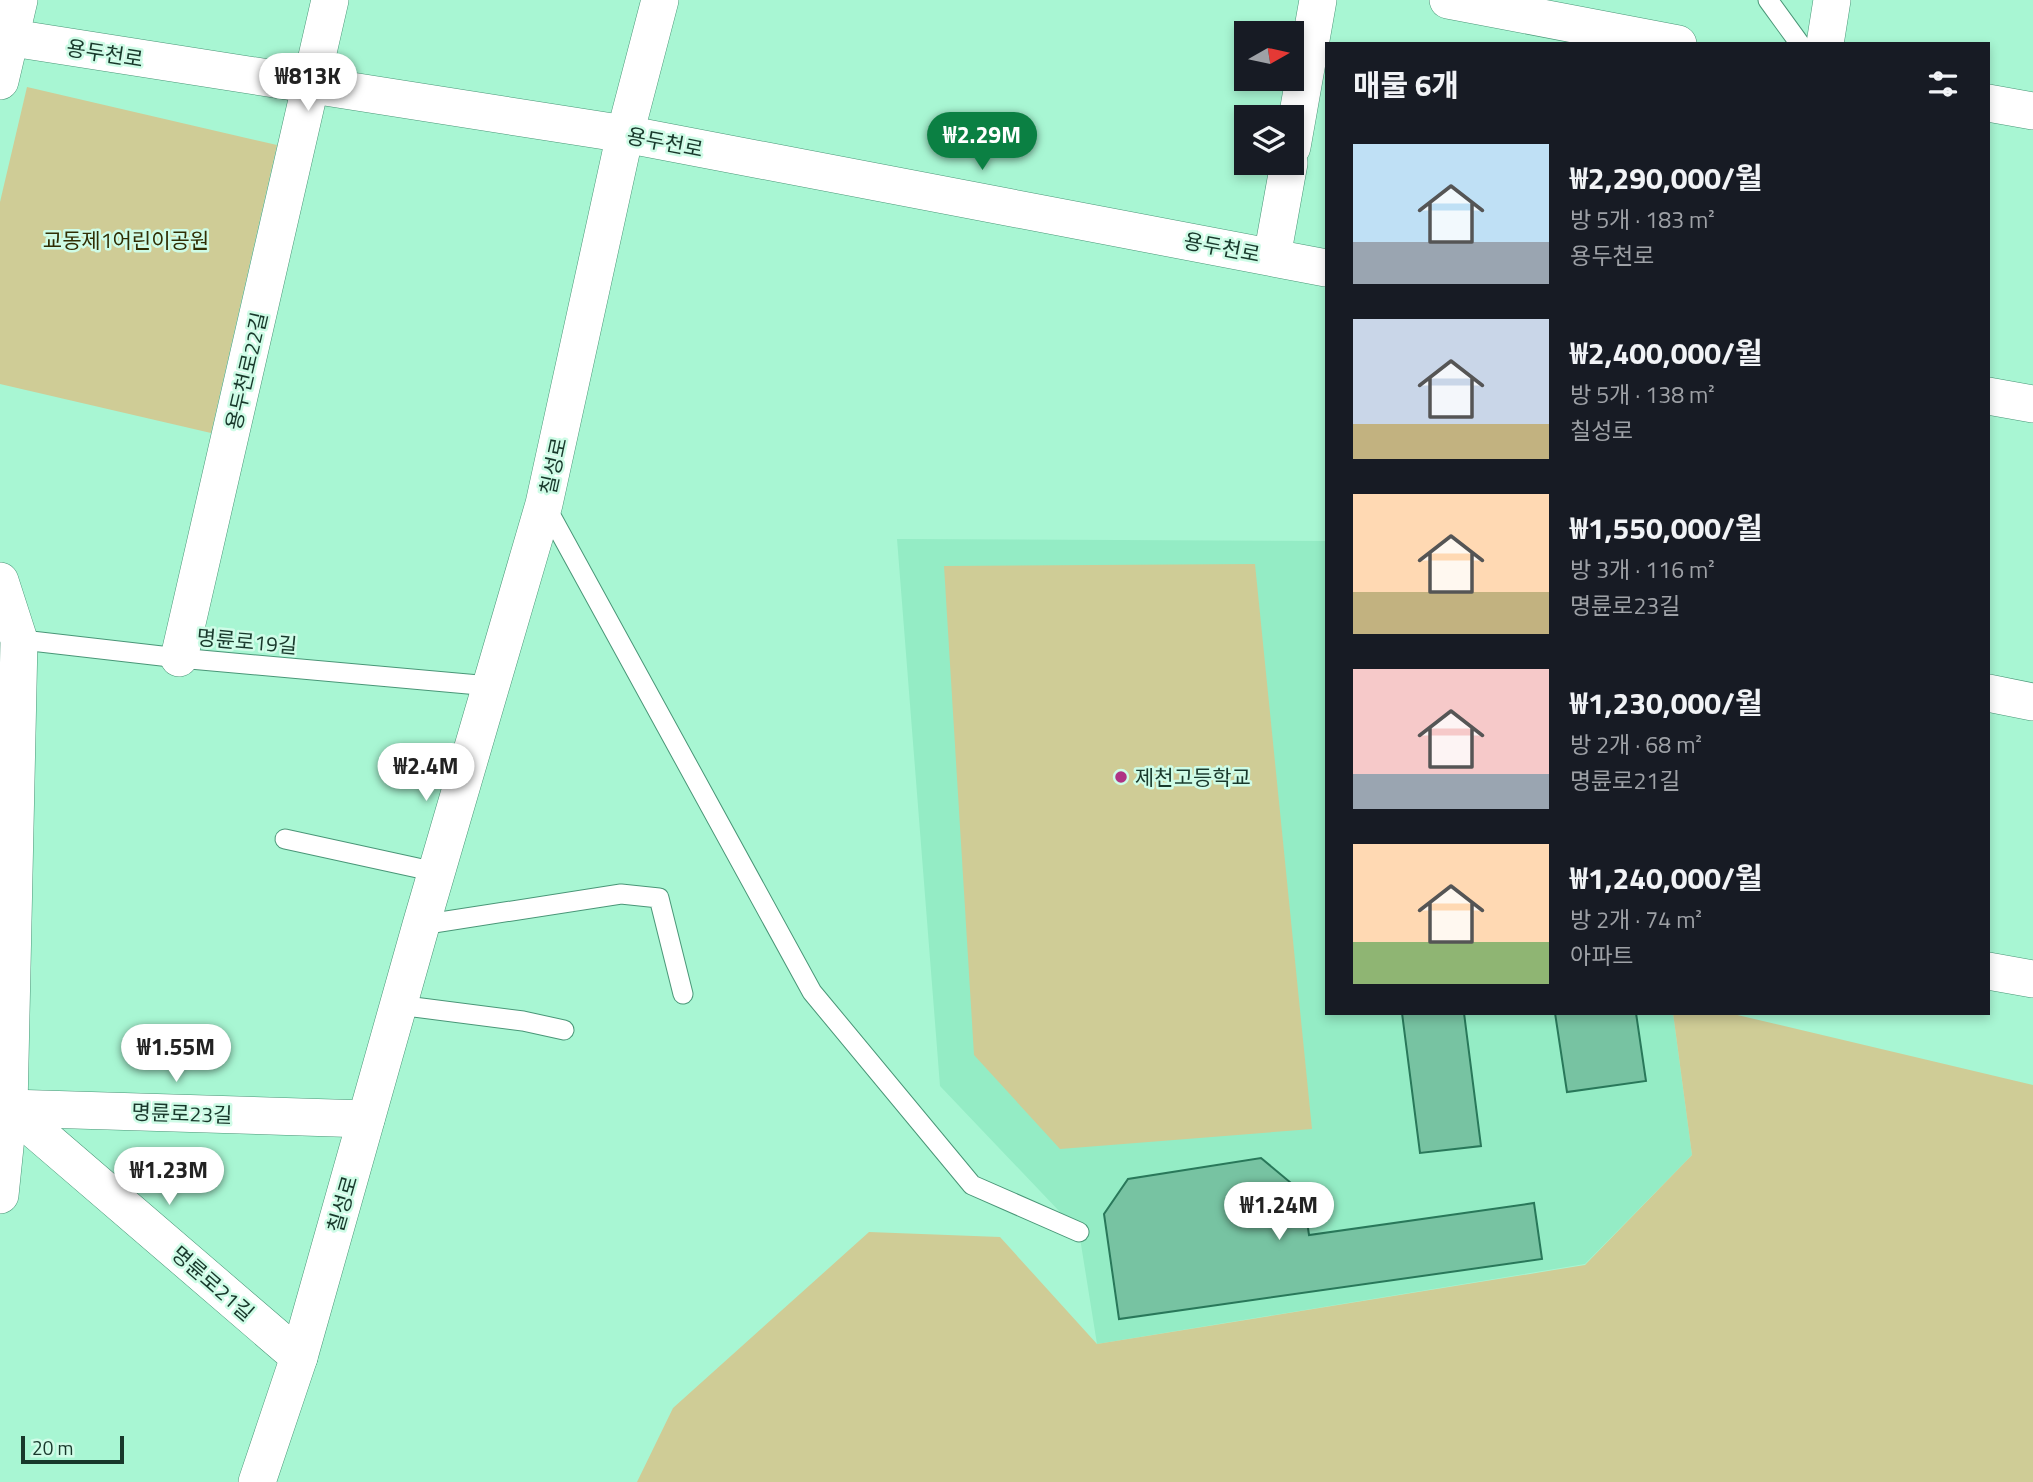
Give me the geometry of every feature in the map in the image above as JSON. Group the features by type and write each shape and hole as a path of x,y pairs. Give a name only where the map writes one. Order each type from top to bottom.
{"street":[{"path":"0,81 5,37 19,0"},
{"name":"용두천로22길","path":"179,658 330,0"},
{"name":"칠성로","path":"257,1482 299,1357 436,872 544,504 625,134 660,0"},
{"path":"1299,105 1318,0"},
{"path":"1448,0 1538,8 1670,42"},
{"path":"1825,42 1832,0"},
{"name":"용두천로","path":"5,37 625,134 1325,268"},
{"path":"1990,103 2033,111"},
{"path":"1272,257 1287,175"},
{"path":"1990,396 2033,404"},
{"path":"0,581 10,638 0,1195"},
{"path":"1990,693 2033,702"},
{"path":"1990,971 2033,979"},
{"name":"명륜로23길","path":"3,1107 366,1119"},
{"name":"명륜로21길","path":"3,1107 299,1357"}],"lane":[{"path":"1768,0 1799,42"},
{"path":"544,504 812,992 972,1185 1079,1232"},
{"name":"명륜로19길","path":"10,638 179,658 490,685"},
{"path":"285,839 436,872"},
{"path":"421,925 621,894 659,898 683,993"},
{"path":"398,1005 523,1021 564,1030"}],"shaded area":[{"name":"제천고등학교","path":"897,539 1325,541 1325,1015 1673,1015 1692,1155 1585,1264 1097,1344 1079,1232 940,1086"}],"green space":[{"name":"교동제1어린이공원","path":"27,87 277,145 211,433 0,384 0,202"},
{"path":"1255,564 1312,1129 1060,1149 974,1055 944,566"},
{"path":"1673,1015 1737,1015 2033,1085 2033,1482 637,1482 673,1408 869,1232 1000,1237 1097,1344 1585,1265 1692,1155"}],"building":[{"path":"1402,1015 1464,1015 1481,1146 1420,1153"},
{"path":"1555,1015 1636,1015 1646,1081 1567,1092"},
{"path":"1261,1158 1303,1193 1309,1235 1534,1203 1542,1259 1119,1319 1104,1214 1128,1179"}],"place":[{"name":"제천고등학교","path":"1121,777"}]}
